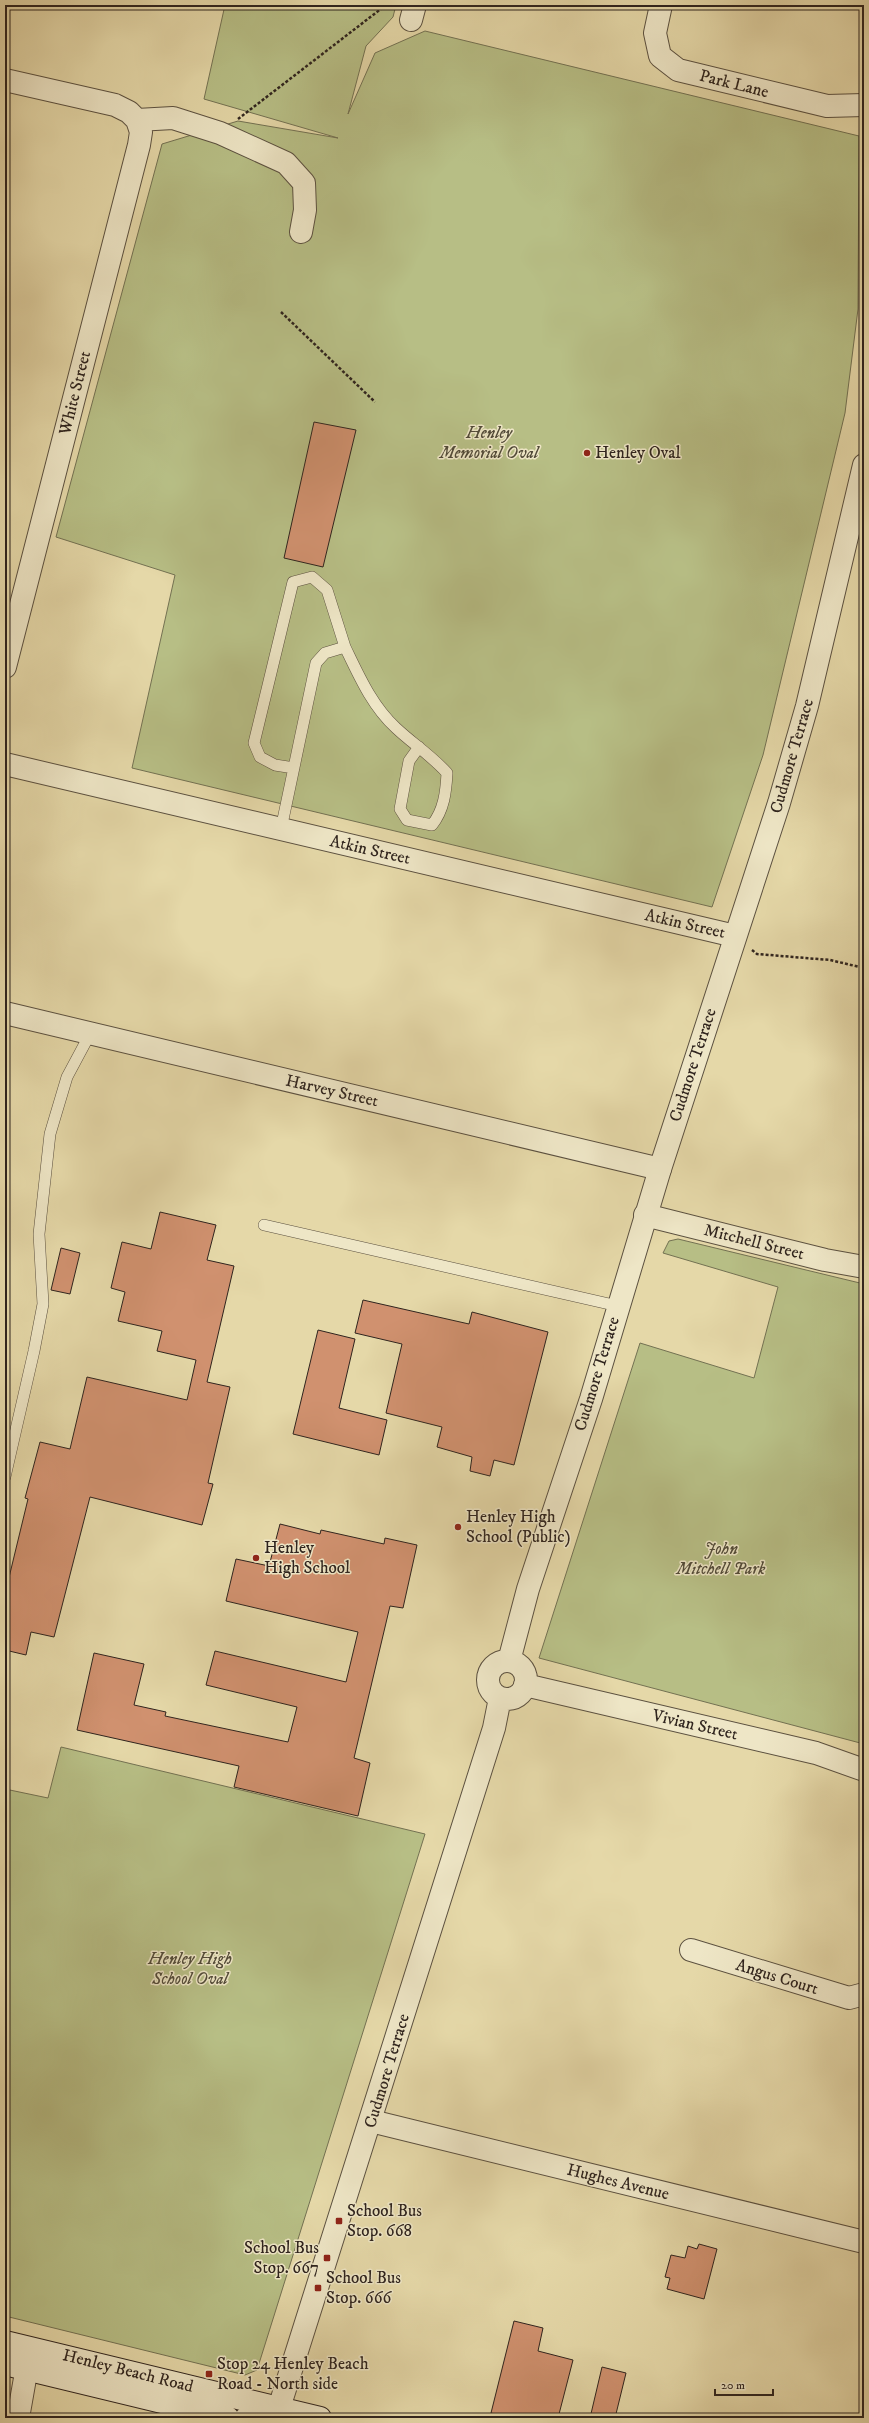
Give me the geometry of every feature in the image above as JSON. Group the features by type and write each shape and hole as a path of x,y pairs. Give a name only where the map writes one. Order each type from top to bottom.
{"street":[{"name":"Park Lane","path":"661,5 655,33 660,56 678,70 827,106 864,105"},
{"path":"5,80 115,105 129,112 137,120 173,118 220,133 286,163 304,182 305,210 301,232"},
{"name":"White Street","path":"5,666 139,145 140,132 137,120"},
{"name":"Cudmore Terrace","path":"509,1661 528,1589 591,1399 645,1216 779,803 807,706 864,465"},
{"name":"Atkin Street","path":"5,764 735,936"},
{"name":"Harvey Street","path":"5,1013 660,1169"},
{"name":"Mitchell Street","path":"645,1216 825,1260 864,1267"},
{"path":"509,1661 520,1667 525,1675 525,1685 518,1696 509,1699 500,1698 490,1689 488,1675 497,1664 509,1661"},
{"name":"Vivian Street","path":"525,1685 816,1753 864,1770"},
{"name":"Cudmore Terrace","path":"279,2408 494,1728 500,1698"},
{"name":"Angus Court","path":"691,1950 849,1998 864,1994"},
{"name":"Hughes Avenue","path":"371,2121 864,2242"},
{"name":"Henley Beach Road","path":"5,2342 320,2418"},
{"path":"18,2418 31,2348"},
{"name":"Henley Beach Road","path":"5,2364 228,2418"},
{"path":"246,2418 279,2408"}],"lane":[{"path":"294,768 275,765 260,758 254,743 293,582 312,577 327,590 345,647 365,691 395,727 419,747 447,773 446,790 439,816 432,825 407,820 400,809 409,761 419,747"},
{"path":"281,830 316,663 325,653 345,647"},
{"path":"5,1477 34,1351 42,1304 39,1234 50,1134 67,1077 90,1034"},
{"path":"264,1225 618,1306"}],"path":[{"path":"220,133 386,5"},
{"path":"281,312 375,402"},
{"path":"735,936 757,954 830,960 864,968"}],"green space":[{"name":"Henley Memorial Oval","path":"225,5 396,5 393,17 366,46 348,114 375,53 425,31 859,136 858,309 845,413 763,755 712,907 132,768 175,575 56,537 162,144 238,121 338,138 204,99"},
{"name":"John Mitchell Park","path":"678,1239 864,1284 864,1744 539,1658 640,1343 754,1378 778,1287 663,1253 669,1241"},
{"name":"Henley High School Oval","path":"61,1747 425,1834 257,2370 245,2375 5,2316 5,1789 48,1798"}],"building":[{"path":"314,422 356,430 323,567 284,558"},
{"path":"160,1212 216,1225 207,1260 234,1266 207,1382 230,1387 208,1483 213,1484 202,1525 90,1497 54,1637 31,1632 26,1655 5,1650 5,1594 28,1499 25,1498 40,1442 70,1449 87,1377 187,1400 196,1360 157,1351 162,1331 118,1321 125,1292 111,1288 122,1242 151,1249"},
{"path":"61,1248 80,1253 70,1294 51,1290"},
{"path":"363,1300 469,1324 472,1312 548,1332 514,1465 494,1460 490,1476 470,1471 472,1457 437,1447 442,1427 386,1413 402,1344 355,1333"},
{"path":"318,1330 355,1339 339,1408 387,1420 379,1455 293,1434"},
{"path":"280,1524 320,1534 321,1530 384,1544 385,1538 417,1545 403,1608 390,1606 354,1758 370,1763 358,1816 234,1787 239,1766 77,1730 94,1653 144,1664 134,1705 166,1712 165,1716 288,1742 297,1707 206,1685 215,1651 346,1682 358,1632 226,1601 236,1559 269,1566"},
{"path":"699,2244 717,2249 704,2299 667,2289 670,2278 665,2277 671,2255 685,2258 688,2246 697,2249"},
{"path":"514,2321 543,2328 538,2351 573,2360 558,2418 509,2418 491,2413"},
{"path":"602,2367 626,2373 615,2418 590,2418"}],"place":[{"name":"Henley Oval","path":"587,453"},
{"name":"Henley High School (Public)","path":"458,1527"},
{"name":"Henley High School","path":"256,1558"},
{"name":"School Bus Stop. 668","path":"339,2221"},
{"name":"School Bus Stop. 667","path":"327,2258"},
{"name":"School Bus Stop. 666","path":"318,2288"},
{"name":"Stop 24 Henley Beach Road - North side","path":"209,2374"}]}
